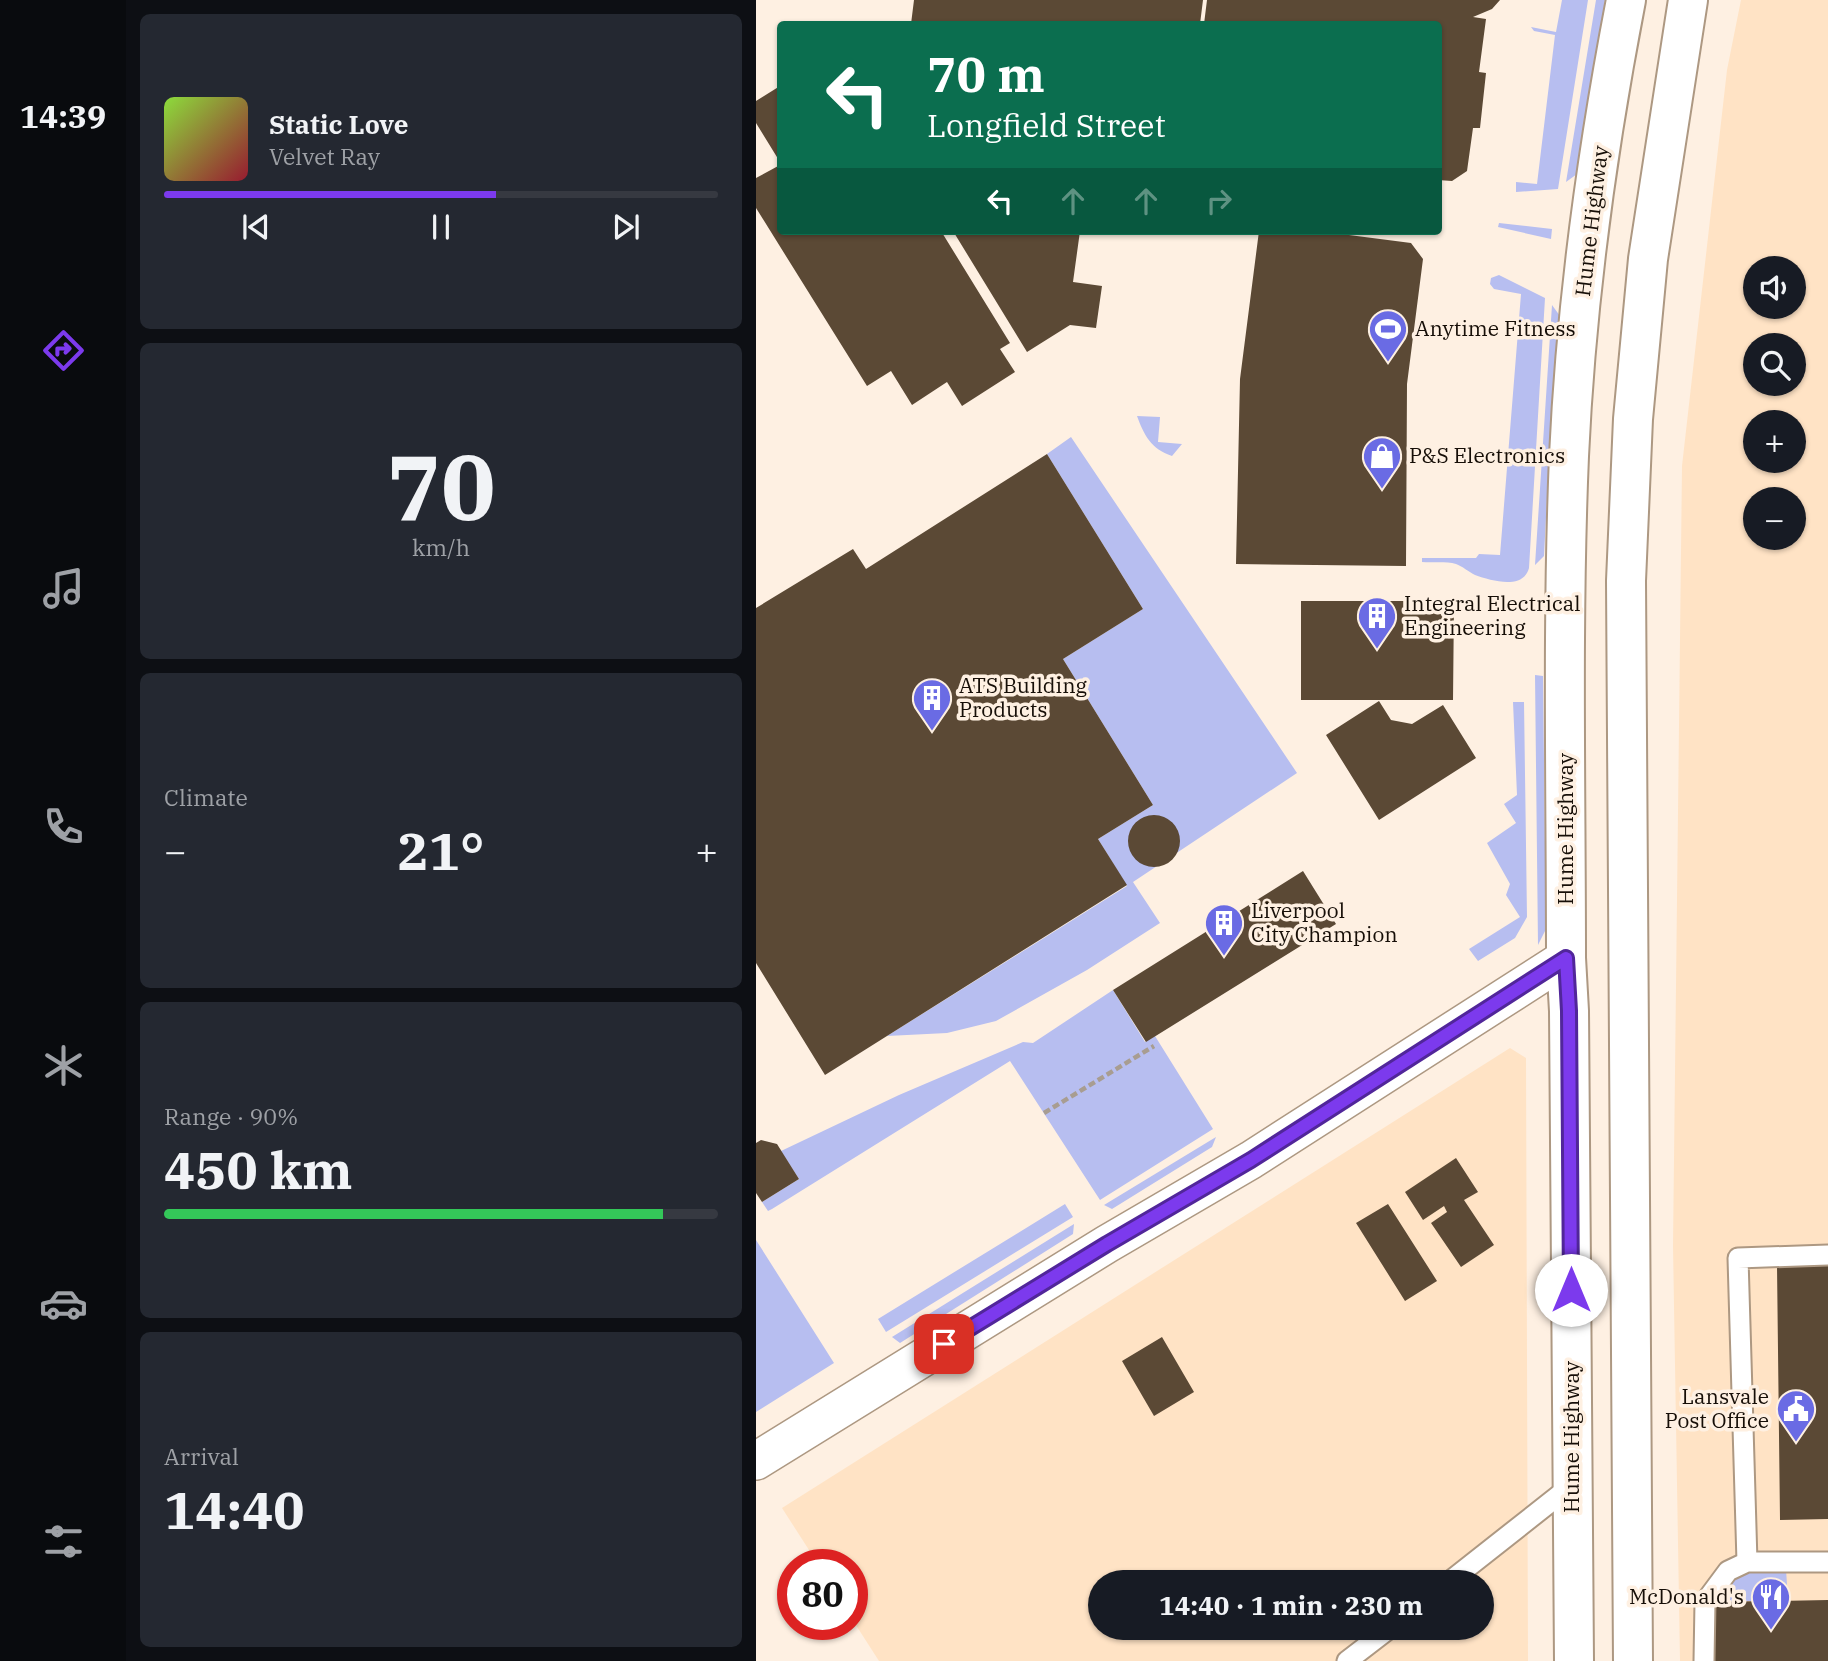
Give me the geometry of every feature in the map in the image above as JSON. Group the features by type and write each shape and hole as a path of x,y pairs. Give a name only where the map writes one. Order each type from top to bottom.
{"highway":[{"name":"Hume Highway","path":"1574,1661 1569,1011 1566,958 1566,568 1569,455 1579,320 1595,191 1626,0"},
{"path":"1633,1661 1626,581 1633,419 1648,259 1688,0"}],"street":[{"path":"756,1461 1107,1244 1251,1160 1566,958"}],"lane":[{"path":"1747,1562 1738,1258 1828,1255"},
{"path":"1464,1570 1572,1485"},
{"path":"1704,1661 1705,1602 1728,1571 1747,1562 1828,1562"},
{"path":"1347,1661 1374,1640"}],"path":[{"path":"1044,1113 1154,1046"}],"shaded area":[{"path":"1562,0 1588,0 1558,189 1516,192 1516,182 1537,184 1555,35 1534,31 1531,27 1556,32"},
{"path":"1596,0 1605,0 1577,174 1566,182"},
{"path":"1741,0 1828,0 1828,1661 1680,1661 1673,1246 1682,466 1727,70"},
{"path":"1499,223 1552,229 1551,239 1498,227"},
{"path":"1499,275 1545,298 1529,568 1526,575 1520,579 1506,582 1475,575 1456,564 1422,562 1422,558 1500,555 1521,294 1494,289 1490,284 1491,278"},
{"path":"1552,305 1560,316 1544,556 1535,565"},
{"path":"1137,416 1160,417 1158,442 1182,444 1172,456 1149,440"},
{"path":"1071,437 1297,773 1133,882 1160,923 1087,970 996,1021 947,1033 887,1036 1127,886 1098,839 1153,805 1063,659 1143,609 1047,454"},
{"path":"1535,675 1543,676 1546,929 1538,945"},
{"path":"1513,702 1524,702 1527,917 1515,938 1478,961 1469,949 1520,917 1506,895 1510,884 1487,843 1516,823 1504,804 1517,795"},
{"path":"1113,990 1145,1042 1155,1036 1213,1129 1100,1200 1010,1061 772,1209 768,1211 762,1202 799,1179 781,1151 899,1095 1023,1042 1033,1043"},
{"path":"1510,1048 1526,1058 1528,1661 879,1661 866,1640 868,1640 868,1549 808,1549 782,1508"},
{"path":"1216,1137 1212,1147 1112,1209 1104,1205"},
{"path":"1065,1204 1073,1217 886,1332 878,1319"},
{"path":"1074,1224 1073,1234 900,1343 892,1337"},
{"path":"756,1240 834,1363 756,1412"},
{"path":"1786,1569 1788,1600 1714,1602 1737,1570"}],"building":[{"path":"914,0 1203,0 1200,21 911,21"},
{"path":"1207,0 1500,0 1492,9 1473,17 1486,19 1479,72 1486,73 1480,128 1473,128 1467,171 1452,181 1442,180 1442,21 1204,21"},
{"path":"777,88 777,157 756,123 756,101"},
{"path":"777,167 777,235 943,235 1010,343 1000,349 1015,372 962,406 947,382 912,405 891,371 867,386 756,208 756,178"},
{"path":"955,235 1079,235 1073,282 1102,286 1096,328 1070,325 1027,352"},
{"path":"1258,235 1349,235 1411,243 1423,259 1407,384 1406,566 1236,564 1240,379"},
{"name":"ATS Building Products","path":"1047,454 1143,609 1063,659 1153,805 1098,839 1127,885 825,1075 756,963 756,608 853,549 866,569"},
{"name":"Integral Electrical Engineering","path":"1301,601 1454,601 1453,700 1301,700"},
{"path":"1379,701 1391,720 1412,724 1443,705 1476,758 1379,820 1326,735"},
{"path":"1154,815 1164,817 1172,823 1178,831 1178,851 1172,859 1164,865 1154,867 1144,865 1136,859 1130,851 1128,841 1130,831 1136,823 1144,817"},
{"name":"Liverpool City Champion","path":"1303,871 1336,924 1146,1042 1113,990"},
{"path":"761,1140 777,1144 799,1179 762,1202 756,1193 756,1143"},
{"path":"1456,1158 1478,1192 1464,1200 1494,1245 1461,1267 1431,1223 1447,1212 1444,1206 1423,1220 1405,1192"},
{"path":"1388,1204 1437,1281 1405,1301 1356,1223"},
{"path":"1828,1265 1828,1519 1780,1520 1777,1266"},
{"path":"1162,1337 1194,1392 1154,1416 1122,1361"},
{"name":"McDonald's","path":"1828,1600 1828,1661 1714,1661 1714,1602"}],"place":[{"name":"Anytime Fitness","path":"1388,363"},
{"name":"P&S Electronics","path":"1382,490"},
{"name":"Integral Electrical Engineering","path":"1377,650"},
{"name":"ATS Building Products","path":"932,732"},
{"name":"Liverpool City Champion","path":"1224,957"},
{"name":"Lansvale Post Office","path":"1796,1443"},
{"name":"McDonald's","path":"1771,1631"}],"route":[{"path":"944,1344 1251,1160 1566,958 1569,1011 1571,1290"}]}
